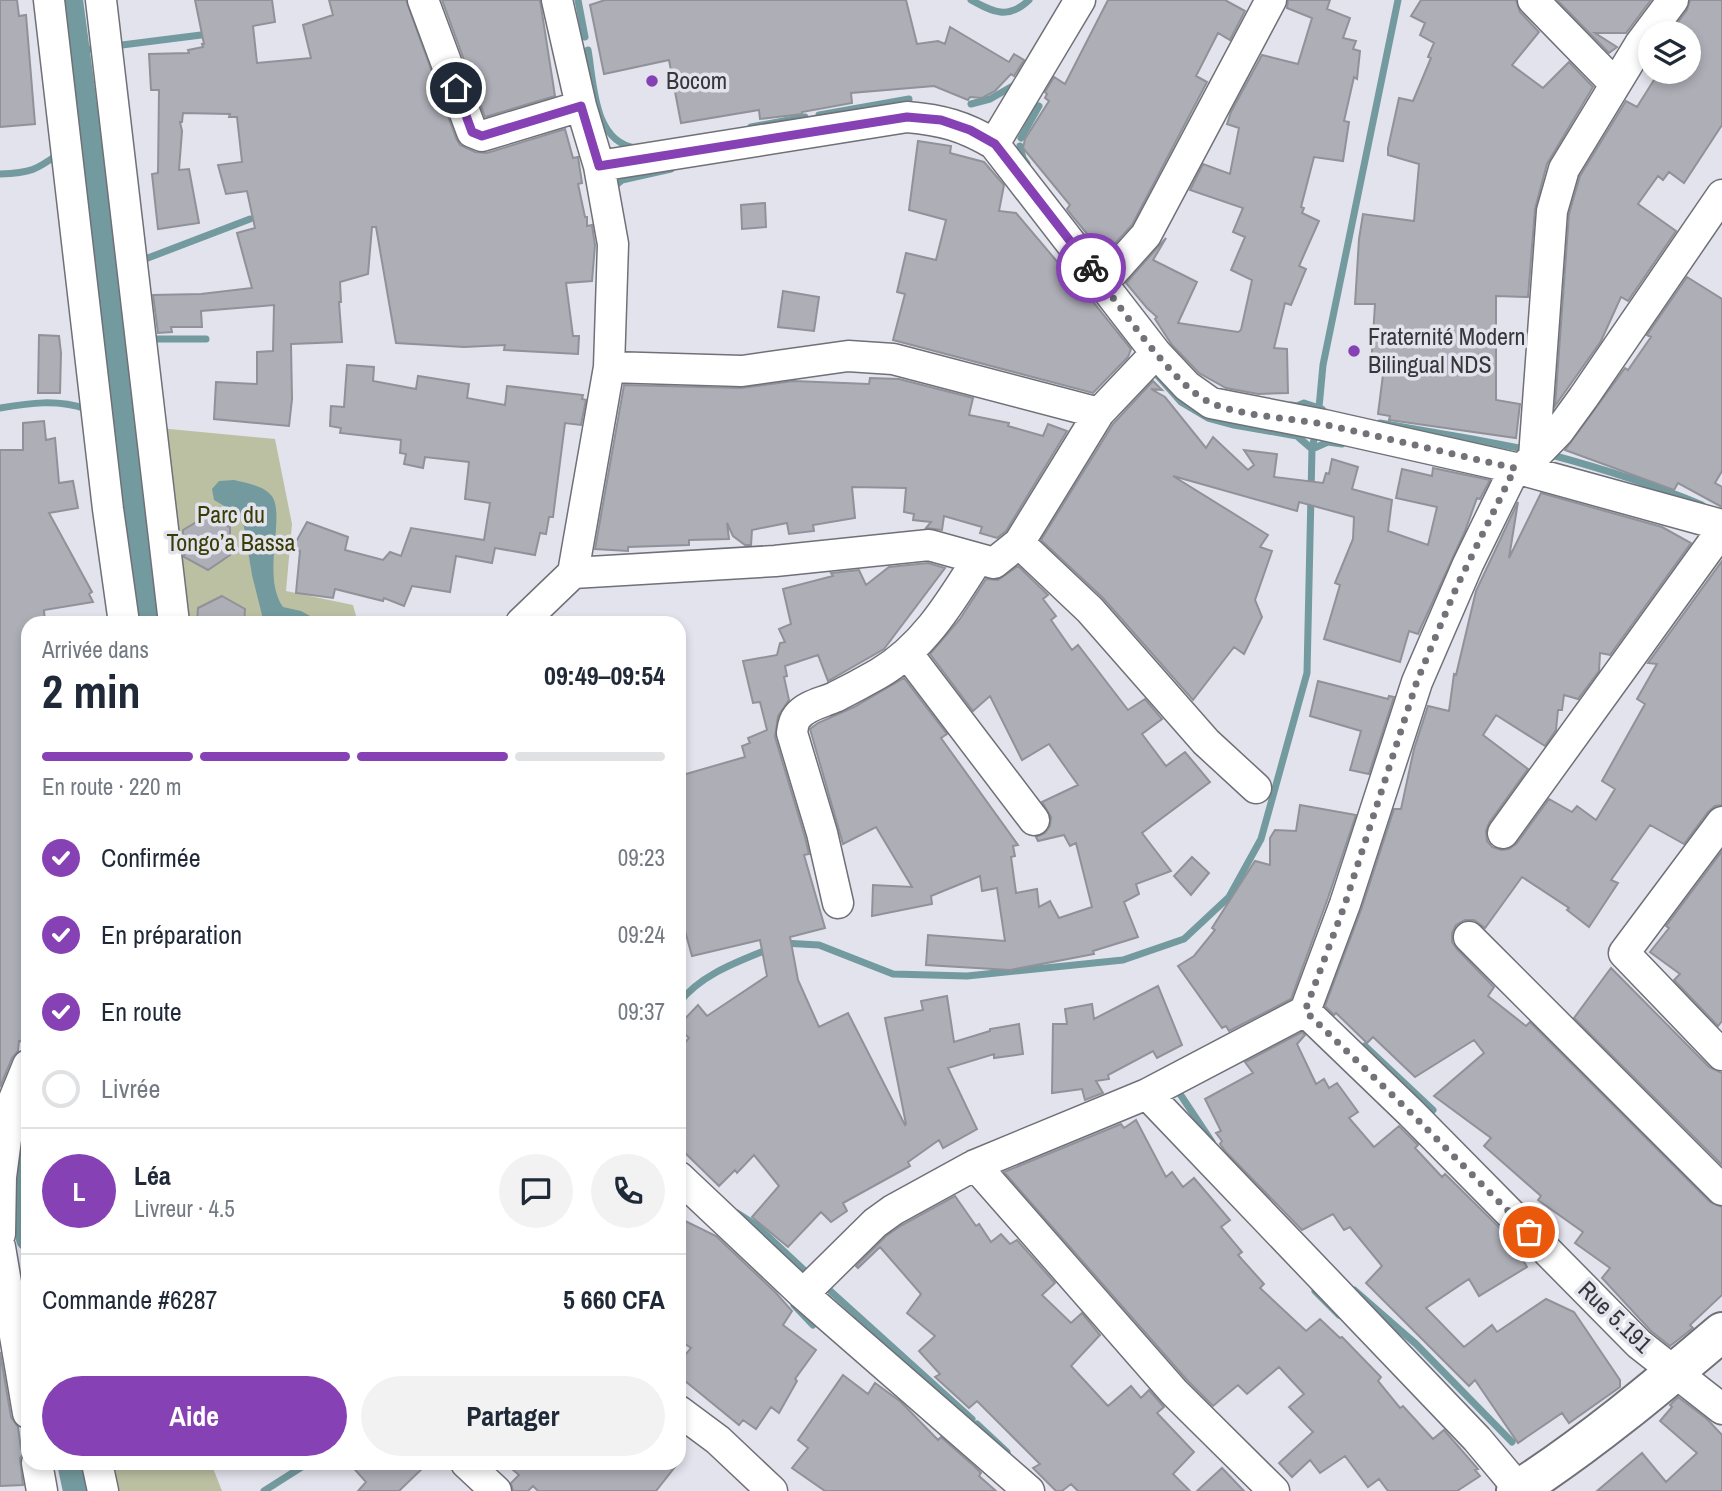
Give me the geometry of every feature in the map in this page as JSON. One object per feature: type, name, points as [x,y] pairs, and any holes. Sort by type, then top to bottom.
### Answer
[{"type":"main road","points":[[1535,1486],[1722,1332]]},
{"type":"street","points":[[49,0],[123,616]]},
{"type":"street","points":[[101,0],[173,616]]},
{"type":"street","points":[[423,0],[472,132],[476,135],[482,136],[581,106]]},
{"type":"street","points":[[528,616],[573,573],[609,367],[612,244],[599,166],[581,106],[557,0]]},
{"type":"street","points":[[995,144],[1080,0]]},
{"type":"street","points":[[1103,283],[1146,235],[1271,0]]},
{"type":"street","points":[[1534,0],[1615,84]]},
{"type":"street","points":[[1524,465],[1552,211],[1563,169],[1615,84],[1673,0]]},
{"type":"street","points":[[599,166],[907,117],[941,120],[970,130],[995,144],[1156,352],[1187,386],[1211,403],[1524,465],[1722,527],[1503,833]]},
{"type":"street","points":[[803,1294],[875,1223],[893,1210],[975,1165],[1147,1094],[1305,1011],[1345,904],[1417,681],[1457,586],[1524,465],[1559,430],[1575,409],[1722,195]]},
{"type":"street","points":[[573,573],[775,561],[929,545],[994,563],[1019,543],[1098,413],[1156,352]]},
{"type":"street","points":[[609,367],[742,372],[848,356],[893,359],[1098,413]]},
{"type":"street","points":[[1019,543],[1090,610],[1206,742],[1256,788]]},
{"type":"street","points":[[838,903],[822,833],[792,733],[793,724],[797,716],[808,707],[833,698],[881,672],[907,653],[935,624],[977,560]]},
{"type":"street","points":[[907,653],[1034,820]]},
{"type":"street","points":[[1722,822],[1625,953],[1722,1055]]},
{"type":"street","points":[[1469,937],[1722,1191]]},
{"type":"street","name":"Rue 5.191","points":[[1305,1011],[1411,1113],[1639,1344],[1722,1409]]},
{"type":"street","points":[[0,1234],[5,1110],[21,1079]]},
{"type":"street","points":[[1147,1094],[1477,1439],[1535,1486]]},
{"type":"street","points":[[975,1165],[1174,1392],[1275,1491]]},
{"type":"street","points":[[686,1184],[803,1294],[1029,1491]]},
{"type":"street","points":[[0,1247],[21,1372]]},
{"type":"street","points":[[686,1416],[718,1440],[772,1491]]},
{"type":"street","points":[[38,1470],[42,1491]]},
{"type":"street","points":[[98,1470],[103,1491]]},
{"type":"street","points":[[474,1470],[496,1491]]},
{"type":"green space","name":"Parc du Tongo’a Bassa","points":[[159,428],[275,439],[292,524],[286,591],[353,605],[356,616],[180,616]]},
{"type":"green space","points":[[104,1470],[214,1470],[222,1491],[109,1491]]},
{"type":"water","points":[[234,480],[262,488],[270,494],[275,502],[276,514],[274,578],[277,594],[283,607],[310,616],[262,616],[244,527],[238,514],[214,500],[212,489],[219,481]]},
{"type":"building","points":[[0,0],[17,0],[19,16],[26,15],[35,124],[0,127]]},
{"type":"building","points":[[195,0],[272,0],[275,22],[253,26],[257,63],[311,58],[303,25],[333,15],[329,0],[406,0],[460,145],[475,152],[487,153],[565,129],[573,158],[578,157],[582,183],[578,184],[587,226],[592,225],[595,245],[592,281],[566,283],[573,336],[579,336],[578,354],[504,350],[505,345],[464,347],[396,343],[376,227],[372,227],[368,274],[340,282],[342,342],[291,344],[292,399],[289,426],[214,419],[216,382],[257,384],[257,352],[273,351],[274,305],[201,311],[202,327],[171,327],[172,332],[158,333],[153,295],[201,294],[252,288],[237,233],[255,228],[247,191],[226,194],[218,165],[242,162],[237,117],[229,117],[230,114],[183,113],[180,122],[182,131],[179,170],[189,169],[199,223],[158,229],[152,174],[158,173],[159,90],[151,90],[149,54],[189,53],[188,50],[203,47]]},
{"type":"building","points":[[442,0],[540,0],[555,96],[485,117]]},
{"type":"building","points":[[605,0],[906,0],[917,44],[938,41],[945,44],[950,27],[1009,62],[1014,54],[1024,60],[1014,76],[1011,74],[995,91],[982,98],[970,97],[968,100],[934,86],[851,93],[852,103],[802,114],[760,119],[759,110],[681,123],[669,60],[604,74],[590,5]]},
{"type":"building","points":[[1108,0],[1225,0],[1245,11],[1230,40],[1218,33],[1196,76],[1207,82],[1132,225],[1109,250],[1088,235],[1067,209],[1070,205],[1023,148],[1025,139],[1049,101],[1045,98],[1045,92],[1054,77],[1065,84]]},
{"type":"building","points":[[1288,0],[1330,0],[1327,9],[1350,18],[1343,38],[1356,41],[1353,49],[1360,51],[1357,79],[1354,77],[1344,121],[1349,122],[1343,161],[1314,157],[1301,207],[1304,208],[1302,213],[1319,221],[1299,266],[1306,269],[1291,305],[1285,303],[1274,348],[1287,349],[1288,393],[1258,394],[1226,388],[1199,373],[1172,345],[1155,319],[1157,317],[1126,283],[1166,238],[1153,260],[1197,282],[1178,323],[1238,332],[1241,330],[1252,280],[1231,270],[1245,237],[1233,232],[1243,208],[1190,190],[1203,164],[1230,174],[1239,128],[1227,124],[1262,55],[1298,64],[1312,18],[1287,8]]},
{"type":"building","points":[[1421,0],[1516,0],[1520,12],[1539,32],[1512,65],[1543,88],[1569,62],[1593,87],[1547,164],[1535,209],[1528,297],[1496,296],[1496,400],[1520,404],[1516,438],[1389,420],[1390,416],[1378,414],[1384,367],[1371,368],[1375,304],[1355,304],[1359,239],[1363,214],[1414,221],[1419,164],[1388,155],[1388,148],[1399,98],[1413,101],[1431,58],[1428,57],[1434,43],[1420,35],[1425,23],[1411,16]]},
{"type":"building","points":[[1557,0],[1651,0],[1626,33],[1595,33],[1617,47],[1609,53]]},
{"type":"building","points":[[1690,0],[1722,0],[1722,125],[1684,183],[1669,172],[1663,180],[1658,176],[1638,204],[1676,231],[1628,301],[1621,297],[1601,341],[1555,406],[1569,214],[1580,176],[1626,101],[1637,107],[1651,84],[1701,84],[1701,21],[1679,21]]},
{"type":"building","points":[[918,141],[951,146],[950,153],[984,162],[1004,185],[999,211],[1016,213],[1060,265],[1057,267],[1082,288],[1131,349],[1128,357],[1093,393],[893,340],[905,294],[897,292],[906,253],[936,260],[946,220],[909,210]]},
{"type":"building","points":[[765,203],[766,227],[742,229],[741,205]]},
{"type":"building","points":[[1687,277],[1722,299],[1722,471],[1715,483],[1722,487],[1722,507],[1678,483],[1674,490],[1565,450],[1625,368],[1628,370],[1651,337],[1647,335]]},
{"type":"building","points":[[783,291],[819,297],[814,331],[778,327]]},
{"type":"building","points":[[39,335],[59,336],[60,393],[38,393]]},
{"type":"building","points":[[347,365],[374,367],[373,381],[416,389],[418,376],[469,384],[467,398],[505,405],[507,386],[583,395],[582,399],[586,400],[581,425],[565,423],[553,517],[549,517],[546,534],[540,533],[535,555],[495,548],[492,563],[456,556],[450,592],[412,586],[404,606],[384,598],[383,601],[335,589],[333,598],[296,593],[300,551],[292,549],[307,522],[348,537],[345,550],[383,560],[390,552],[401,556],[411,528],[484,540],[490,503],[465,499],[469,462],[425,457],[423,468],[404,464],[406,454],[400,453],[401,440],[340,433],[341,428],[330,426],[331,406],[344,407]]},
{"type":"building","points":[[870,378],[899,379],[973,398],[969,415],[1009,423],[1008,426],[1043,436],[1048,424],[1067,431],[1006,531],[997,538],[980,533],[982,527],[944,516],[942,530],[926,528],[931,522],[913,520],[914,514],[904,512],[906,488],[852,487],[855,518],[813,525],[814,531],[789,534],[787,523],[752,530],[751,545],[745,545],[733,536],[727,523],[729,539],[689,540],[689,545],[628,547],[628,551],[595,549],[624,385],[741,388],[793,381],[869,384]]},
{"type":"building","points":[[1153,381],[1162,390],[1151,389],[1165,397],[1206,448],[1213,437],[1248,470],[1254,465],[1244,450],[1277,454],[1274,477],[1323,483],[1326,473],[1329,474],[1332,459],[1358,467],[1352,489],[1392,500],[1388,531],[1428,545],[1437,507],[1396,498],[1402,469],[1432,476],[1433,468],[1490,480],[1480,499],[1477,498],[1465,531],[1418,634],[1409,631],[1400,662],[1324,639],[1340,585],[1335,583],[1353,539],[1354,517],[1299,502],[1297,511],[1173,476],[1268,535],[1260,547],[1272,551],[1255,600],[1262,617],[1244,654],[1234,647],[1193,700],[1103,598],[1041,540],[1113,424]]},
{"type":"building","points":[[44,421],[46,440],[55,438],[59,483],[73,481],[78,508],[49,513],[92,592],[89,594],[93,602],[44,610],[44,616],[21,616],[21,1041],[0,1087],[0,450],[23,450],[23,423]]},
{"type":"building","points":[[1541,493],[1662,527],[1691,543],[1610,655],[1600,653],[1599,671],[1578,699],[1564,695],[1562,710],[1558,710],[1556,730],[1545,746],[1496,715],[1483,735],[1528,769],[1489,823],[1487,841],[1492,847],[1509,849],[1517,843],[1549,799],[1572,812],[1577,806],[1596,820],[1615,789],[1602,781],[1645,704],[1637,699],[1657,664],[1648,663],[1722,561],[1722,805],[1715,806],[1708,812],[1684,844],[1650,825],[1611,880],[1618,883],[1589,927],[1567,910],[1569,908],[1522,877],[1485,928],[1474,920],[1465,920],[1456,925],[1452,933],[1452,942],[1457,949],[1494,987],[1488,996],[1526,1026],[1530,1022],[1710,1202],[1722,1207],[1722,1295],[1690,1325],[1693,1328],[1670,1346],[1651,1331],[1602,1278],[1610,1268],[1575,1243],[1583,1232],[1538,1200],[1541,1196],[1484,1146],[1491,1138],[1434,1096],[1484,1053],[1474,1040],[1415,1077],[1373,1037],[1367,1043],[1325,1006],[1361,910],[1394,809],[1401,809],[1414,749],[1428,706],[1449,711],[1454,674],[1456,675],[1476,591],[1518,502],[1509,558]]},
{"type":"building","points":[[207,516],[230,527],[230,555],[208,570],[184,557],[183,530]]},
{"type":"building","points":[[928,563],[945,568],[884,649],[828,681],[818,655],[785,666],[787,676],[784,677],[789,700],[778,716],[775,737],[805,837],[809,854],[804,855],[825,928],[790,937],[798,980],[819,1027],[848,1013],[905,1125],[885,1018],[923,1010],[921,1001],[947,996],[954,1042],[990,1029],[1019,1024],[1023,1054],[994,1058],[994,1054],[948,1068],[977,1129],[943,1148],[939,1140],[908,1162],[910,1166],[843,1203],[847,1211],[831,1222],[821,1212],[788,1247],[752,1217],[779,1186],[754,1155],[737,1173],[735,1170],[719,1186],[686,1154],[686,1041],[689,1038],[686,1035],[686,1018],[698,1005],[707,1016],[767,976],[760,940],[692,956],[686,934],[686,774],[745,757],[742,746],[750,743],[748,738],[767,730],[760,702],[753,703],[743,661],[777,655],[780,643],[785,642],[779,629],[791,624],[783,589],[833,576],[831,573],[859,570],[866,585],[889,567]]},
{"type":"building","points":[[1018,566],[1048,595],[1043,599],[1056,616],[1051,620],[1072,650],[1078,645],[1128,710],[1145,699],[1162,719],[1142,734],[1166,766],[1185,752],[1210,782],[1142,833],[1171,871],[1136,884],[1139,894],[1124,902],[1138,937],[1093,951],[1094,954],[1010,970],[926,965],[928,935],[1005,941],[997,888],[982,891],[980,876],[931,896],[932,904],[872,916],[873,885],[912,887],[876,827],[843,844],[810,729],[904,678],[947,734],[941,738],[1018,845],[1013,846],[1015,856],[1011,857],[1016,893],[1037,889],[1039,907],[1050,901],[1059,918],[1092,907],[1076,843],[1070,846],[1064,835],[1038,841],[1036,837],[1045,833],[1050,826],[1051,817],[1042,802],[1078,785],[1049,744],[1022,760],[990,696],[973,711],[930,654],[960,619],[986,579],[998,580]]},
{"type":"building","points":[[222,596],[245,609],[244,616],[197,616],[198,608]]},
{"type":"building","points":[[1318,681],[1388,699],[1389,696],[1394,697],[1369,774],[1350,770],[1361,731],[1310,716]]},
{"type":"building","points":[[1300,805],[1356,815],[1291,999],[1229,1031],[1226,1026],[1222,1028],[1178,966],[1194,956],[1215,930],[1212,928],[1255,861],[1270,865],[1270,838],[1275,830],[1296,831]]},
{"type":"building","points":[[1722,851],[1722,1021],[1718,1026],[1674,980],[1680,974],[1650,952]]},
{"type":"building","points":[[1192,857],[1209,873],[1191,895],[1174,876]]},
{"type":"building","points":[[1611,968],[1709,1067],[1722,1073],[1722,1165],[1574,1018]]},
{"type":"building","points":[[1158,986],[1182,1045],[1157,1058],[1153,1051],[1108,1075],[1109,1079],[1096,1081],[1103,1093],[1085,1100],[1082,1089],[1052,1093],[1053,1024],[1067,1024],[1065,1009],[1092,1004],[1094,1019]]},
{"type":"building","points":[[1302,1032],[1305,1035],[1297,1044],[1316,1084],[1324,1079],[1329,1088],[1337,1083],[1358,1112],[1349,1118],[1374,1147],[1399,1126],[1418,1145],[1415,1148],[1442,1177],[1445,1174],[1510,1238],[1527,1267],[1479,1296],[1469,1279],[1426,1308],[1464,1347],[1492,1325],[1497,1332],[1546,1299],[1574,1312],[1620,1380],[1620,1387],[1569,1423],[1562,1413],[1518,1443],[1475,1380],[1469,1386],[1366,1283],[1382,1266],[1350,1227],[1344,1230],[1333,1214],[1302,1230],[1226,1152],[1216,1133],[1221,1131],[1205,1099],[1253,1073],[1245,1062]]},
{"type":"building","points":[[1136,1120],[1166,1177],[1172,1172],[1183,1187],[1194,1178],[1230,1220],[1221,1227],[1242,1252],[1238,1255],[1264,1284],[1260,1288],[1306,1331],[1320,1319],[1342,1337],[1381,1377],[1378,1381],[1400,1408],[1403,1406],[1433,1439],[1444,1430],[1478,1469],[1475,1470],[1480,1476],[1457,1491],[1388,1491],[1379,1479],[1368,1487],[1345,1456],[1320,1473],[1310,1460],[1292,1477],[1279,1463],[1313,1432],[1289,1407],[1304,1394],[1279,1367],[1247,1394],[1238,1385],[1213,1406],[1187,1380],[1004,1172],[1121,1124],[1124,1128]]},
{"type":"building","points":[[955,1196],[991,1242],[1001,1234],[1010,1244],[1017,1240],[1055,1283],[1042,1295],[1071,1323],[1082,1313],[1100,1335],[1071,1366],[1108,1406],[1131,1386],[1141,1398],[1149,1390],[1164,1407],[1157,1413],[1194,1452],[1173,1474],[1190,1491],[1078,1491],[1071,1484],[1062,1491],[1056,1491],[1033,1468],[1040,1464],[977,1401],[969,1408],[935,1377],[940,1374],[919,1351],[935,1336],[907,1313],[921,1294],[880,1247],[858,1268],[856,1266],[886,1236]]},
{"type":"building","points":[[686,1221],[716,1236],[776,1293],[792,1311],[783,1325],[816,1350],[795,1379],[797,1381],[779,1413],[771,1407],[756,1429],[743,1420],[739,1425],[686,1382],[686,1354],[691,1348],[686,1345]]},
{"type":"building","points":[[0,1352],[11,1417],[18,1427],[23,1485],[0,1486]]},
{"type":"building","points":[[843,1375],[868,1394],[875,1383],[901,1402],[938,1440],[941,1437],[974,1466],[981,1473],[979,1476],[996,1491],[825,1491],[792,1468],[808,1448],[798,1440]]},
{"type":"building","points":[[1678,1397],[1707,1419],[1722,1435],[1722,1491],[1597,1491],[1642,1453],[1666,1482],[1697,1453],[1660,1421]]},
{"type":"building","points":[[1222,1468],[1244,1491],[1197,1491]]},
{"type":"building","points":[[355,1470],[421,1470],[399,1491],[358,1491],[366,1482]]},
{"type":"building","points":[[513,1470],[672,1470],[656,1491],[538,1491],[533,1486],[528,1491],[513,1491],[511,1483],[519,1475]]},
{"type":"waterway","points":[[71,0],[107,269],[147,616]]},
{"type":"waterway","points":[[578,0],[585,37]]},
{"type":"waterway","points":[[971,0],[1000,12],[1014,10],[1029,0]]},
{"type":"waterway","points":[[1318,418],[1323,365],[1398,0]]},
{"type":"waterway","points":[[114,46],[209,34]]},
{"type":"waterway","points":[[77,51],[98,48]]},
{"type":"waterway","points":[[588,50],[594,94],[603,123],[611,135],[636,148]]},
{"type":"waterway","points":[[971,104],[990,99],[1018,83]]},
{"type":"waterway","points":[[819,115],[909,99]]},
{"type":"waterway","points":[[1021,138],[1039,106]]},
{"type":"waterway","points":[[751,127],[805,117]]},
{"type":"waterway","points":[[73,144],[88,133]]},
{"type":"waterway","points":[[1020,146],[1027,164]]},
{"type":"waterway","points":[[0,174],[33,170],[60,153]]},
{"type":"waterway","points":[[615,191],[616,185],[622,180],[671,169]]},
{"type":"waterway","points":[[140,261],[250,219]]},
{"type":"waterway","points":[[107,269],[125,265]]},
{"type":"waterway","points":[[114,334],[132,337]]},
{"type":"waterway","points":[[147,339],[206,339]]},
{"type":"waterway","points":[[1158,376],[1181,402],[1208,418],[1297,436],[1312,449],[1328,442],[1342,444]]},
{"type":"waterway","points":[[0,408],[54,403],[86,409]]},
{"type":"waterway","points":[[1291,405],[1304,403],[1322,409]]},
{"type":"waterway","points":[[1380,423],[1472,439]]},
{"type":"waterway","points":[[783,943],[819,945],[893,974],[967,976],[1123,960],[1184,939],[1229,897],[1261,839],[1307,673],[1312,449],[1316,430]]},
{"type":"waterway","points":[[1472,439],[1524,449]]},
{"type":"waterway","points":[[1548,454],[1626,477],[1702,505]]},
{"type":"waterway","points":[[686,995],[708,977],[769,949]]},
{"type":"waterway","points":[[1365,1046],[1433,1110]]},
{"type":"waterway","points":[[1176,1088],[1212,1142]]},
{"type":"waterway","points":[[737,1213],[757,1226],[803,1269]]},
{"type":"waterway","points":[[826,1287],[972,1419]]},
{"type":"waterway","points":[[1354,1290],[1416,1344],[1512,1442]]},
{"type":"waterway","points":[[1315,1291],[1339,1315]]},
{"type":"waterway","points":[[794,1305],[813,1325]]},
{"type":"waterway","points":[[977,1424],[1007,1452]]},
{"type":"waterway","points":[[70,1470],[75,1491]]},
{"type":"waterway","points":[[264,1491],[297,1470]]},
{"type":"way so far","points":[[1091,268],[1156,352],[1187,386],[1211,403],[1324,425],[1515,468],[1457,586],[1417,681],[1345,904],[1305,1011],[1529,1232]]},
{"type":"place","name":"Bocom","points":[[652,81]]},
{"type":"place","name":"Fraternité Modern Bilingual NDS","points":[[1354,351]]},
{"type":"route","points":[[456,88],[472,132],[482,136],[581,106],[599,166],[907,117],[941,120],[970,130],[995,144],[1091,268]]}]
